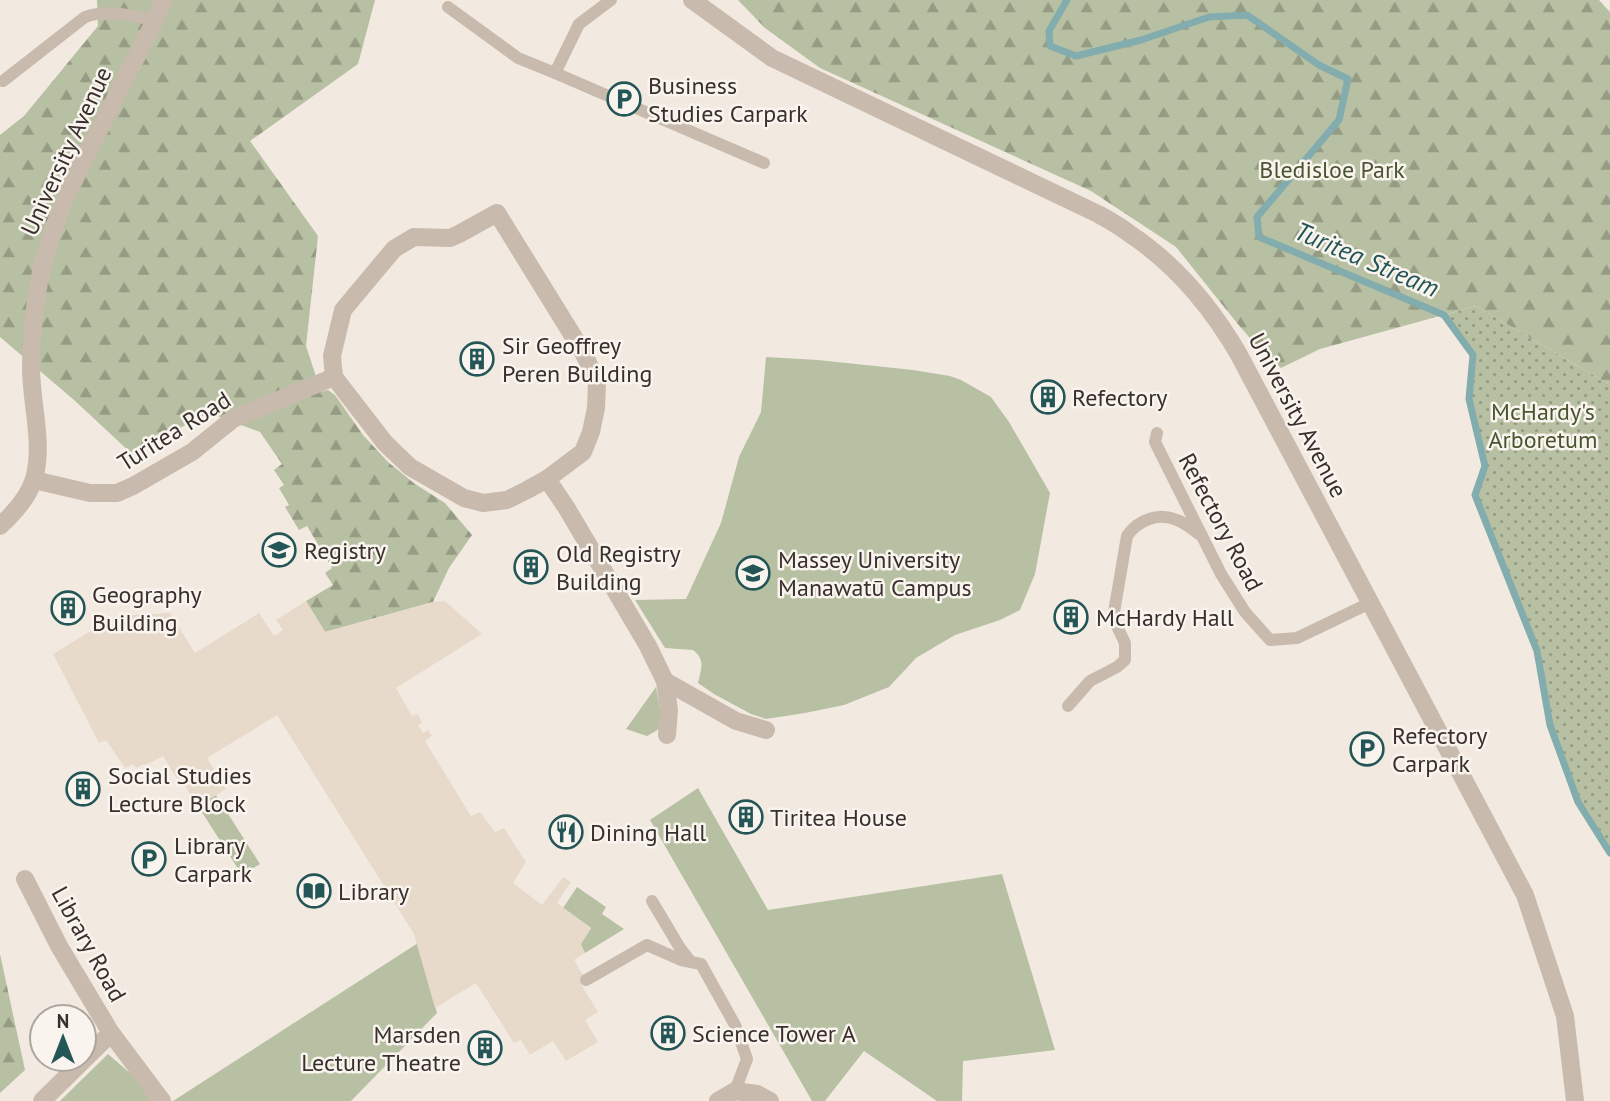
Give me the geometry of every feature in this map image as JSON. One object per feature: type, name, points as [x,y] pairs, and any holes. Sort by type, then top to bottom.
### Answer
[{"type":"street","name":"University Avenue","points":[[0,526],[9,519],[34,480],[37,438],[31,345],[39,281],[48,247],[80,167],[164,0]]},
{"type":"street","name":"University Avenue","points":[[692,0],[772,58],[1098,214],[1132,234],[1193,290],[1224,330],[1525,895],[1565,1016],[1576,1101]]},
{"type":"street","points":[[497,213],[583,352],[597,382],[596,408],[583,452],[547,479],[507,500],[482,503],[464,498],[410,467],[385,443],[334,377],[332,356],[343,310],[394,248],[414,237],[450,238],[497,213]]},
{"type":"street","name":"Turitea Road","points":[[34,480],[90,493],[117,493],[192,452],[233,419],[334,377]]},
{"type":"street","points":[[547,479],[648,646],[665,681],[669,710],[667,735]]},
{"type":"street","points":[[665,681],[736,721],[766,730]]},
{"type":"street","name":"Library Road","points":[[25,879],[59,946],[111,1033],[162,1101]]},
{"type":"street","name":"Library Road","points":[[42,1101],[111,1033]]},
{"type":"street","points":[[718,1101],[735,1091],[757,1094],[770,1101]]},
{"type":"lane","points":[[555,72],[579,24],[611,0]]},
{"type":"lane","points":[[448,7],[518,58],[764,163]]},
{"type":"lane","points":[[3,81],[85,17],[109,12],[155,20]]},
{"type":"lane","name":"Refectory Road","points":[[1157,433],[1155,442],[1221,574],[1245,612],[1270,640],[1297,638],[1370,603]]},
{"type":"lane","points":[[1068,706],[1090,681],[1125,660],[1125,643],[1113,618],[1127,536],[1132,528],[1149,518],[1176,519],[1202,536]]},
{"type":"lane","points":[[652,901],[690,961]]},
{"type":"lane","points":[[586,980],[647,944],[681,960],[701,964],[735,1025],[747,1059],[735,1091]]},
{"type":"green space","points":[[97,0],[375,0],[358,64],[250,141],[318,236],[306,346],[321,392],[328,390],[335,395],[363,435],[388,462],[445,503],[472,535],[449,568],[433,602],[325,632],[306,601],[333,585],[325,573],[332,568],[307,526],[299,530],[285,507],[289,505],[279,488],[284,485],[274,470],[282,464],[260,432],[209,413],[131,453],[0,337],[0,135],[24,116],[98,26]]},
{"type":"green space","name":"Bledisloe Park","points":[[738,0],[1599,0],[1610,12],[1610,385],[1476,306],[1320,349],[1281,368],[1261,351],[1176,247],[1091,191],[820,68],[765,28]]},
{"type":"green space","name":"McHardy's Arboretum","points":[[1476,306],[1610,385],[1610,853],[1578,802],[1550,725],[1537,651],[1475,495],[1485,466],[1469,399],[1473,355],[1444,315]]},
{"type":"green space","points":[[766,357],[913,370],[961,380],[991,397],[1009,422],[1050,493],[1035,574],[1020,610],[1000,620],[955,635],[916,658],[889,687],[844,705],[766,719],[751,714],[698,683],[702,665],[700,657],[693,650],[665,648],[635,600],[686,599],[721,523],[739,457],[761,412]]},
{"type":"green space","points":[[656,687],[661,728],[647,736],[626,729]]},
{"type":"green space","points":[[698,788],[768,910],[1002,874],[1055,1050],[963,1061],[962,1101],[937,1101],[864,1051],[825,1101],[812,1101],[650,820]]},
{"type":"green space","points":[[216,795],[260,864],[242,875],[198,806]]},
{"type":"green space","points":[[577,887],[606,907],[602,914],[624,929],[585,953],[580,945],[591,928],[563,908]]},
{"type":"green space","points":[[418,943],[437,1013],[351,1101],[173,1101]]},
{"type":"green space","points":[[0,954],[25,1070],[0,1093]]},
{"type":"green space","points":[[108,1054],[162,1101],[60,1101],[89,1073],[98,1073],[98,1064]]},
{"type":"shaded area","points":[[306,601],[325,632],[445,601],[482,634],[396,688],[412,716],[418,714],[422,723],[418,725],[423,733],[428,730],[432,736],[425,741],[471,816],[480,812],[495,832],[504,828],[526,862],[513,883],[542,905],[563,877],[571,882],[557,903],[591,928],[581,944],[585,953],[574,960],[586,980],[581,984],[598,1012],[585,1020],[598,1042],[566,1061],[553,1041],[530,1055],[521,1040],[514,1043],[476,983],[435,1008],[414,934],[277,715],[207,758],[226,789],[198,806],[163,756],[136,768],[133,764],[125,768],[106,740],[99,743],[53,654],[115,616],[170,613],[195,653],[259,613],[274,636],[283,630],[276,620]]},
{"type":"waterway","name":"Turitea Stream","points":[[1067,0],[1049,31],[1050,46],[1076,56],[1141,40],[1209,17],[1247,15],[1319,65],[1348,79],[1339,120],[1257,217],[1259,237],[1444,315],[1473,355],[1469,399],[1485,466],[1475,495],[1537,651],[1550,725],[1578,802],[1610,853]]},
{"type":"place","name":"Business Studies Carpark","points":[[624,99]]},
{"type":"place","name":"Sir Geoffrey Peren Building","points":[[477,359]]},
{"type":"place","name":"Refectory","points":[[1048,397]]},
{"type":"place","name":"Registry","points":[[279,550]]},
{"type":"place","name":"Old Registry Building","points":[[531,567]]},
{"type":"place","name":"Massey University Manawatū Campus","points":[[753,573]]},
{"type":"place","name":"Geography Building","points":[[68,608]]},
{"type":"place","name":"McHardy Hall","points":[[1071,617]]},
{"type":"place","name":"Refectory Carpark","points":[[1367,749]]},
{"type":"place","name":"Social Studies Lecture Block","points":[[83,789]]},
{"type":"place","name":"Tiritea House","points":[[746,817]]},
{"type":"place","name":"Dining Hall","points":[[566,832]]},
{"type":"place","name":"Library Carpark","points":[[149,859]]},
{"type":"place","name":"Library","points":[[314,891]]},
{"type":"place","name":"Science Tower A","points":[[668,1033]]},
{"type":"place","name":"Marsden Lecture Theatre","points":[[485,1048]]}]
